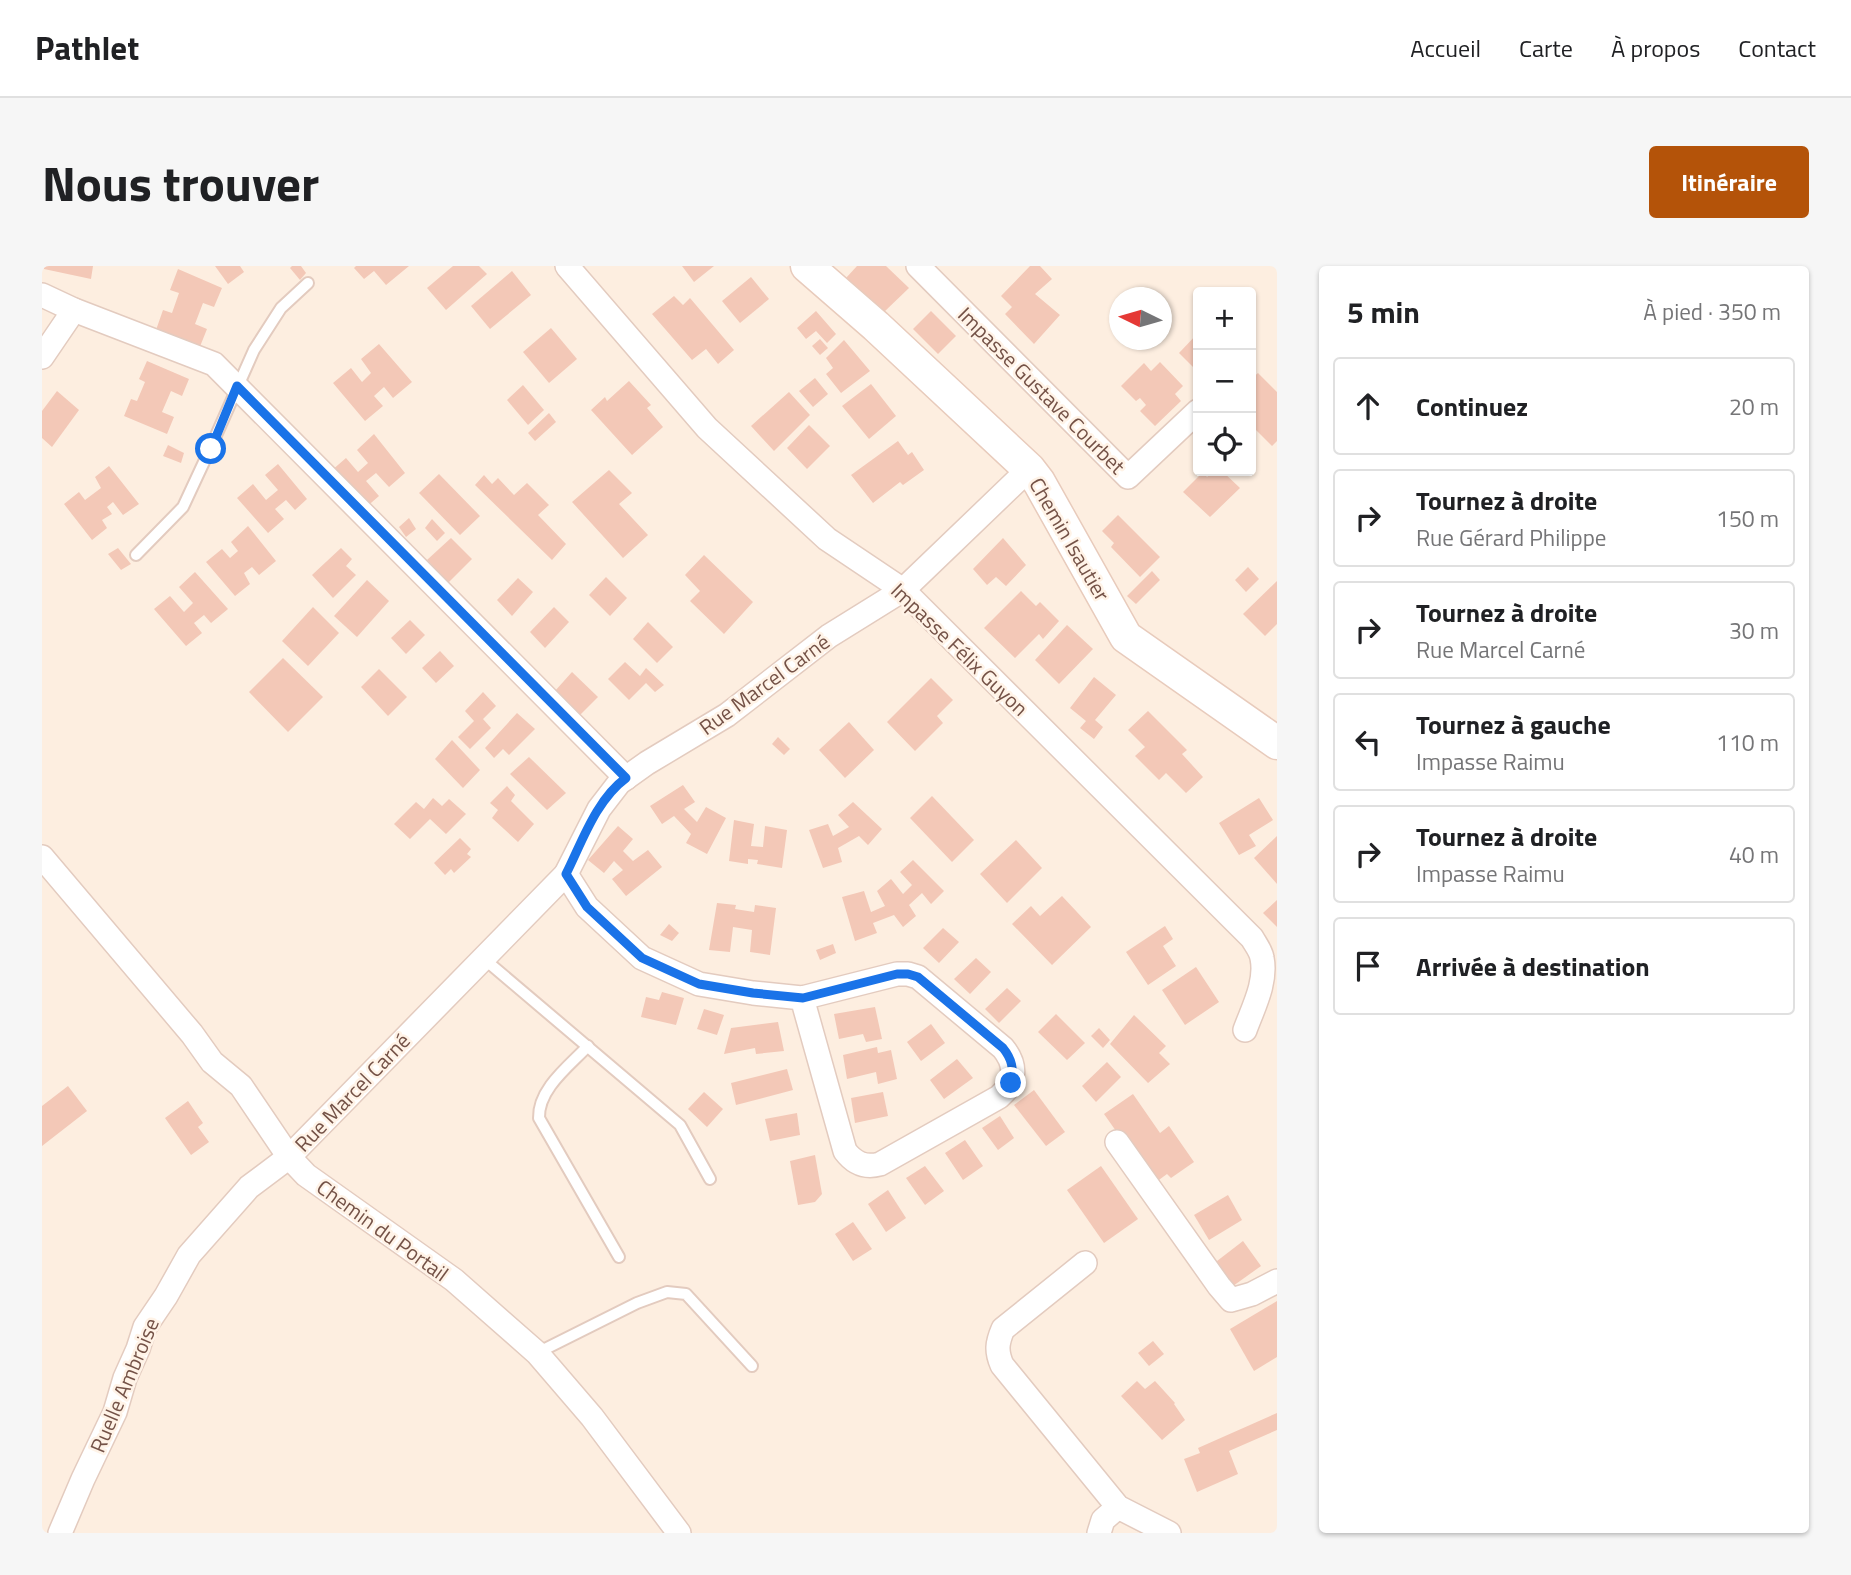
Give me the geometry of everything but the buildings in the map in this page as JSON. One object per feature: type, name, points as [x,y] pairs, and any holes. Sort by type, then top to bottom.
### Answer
[{"type":"main road","name":"Chemin Isautier","points":[[807,266],[876,326],[1029,469],[1039,482],[1126,637],[1277,743]]},
{"type":"street","name":"Impasse Félix Guyon","points":[[568,266],[707,428],[827,539],[904,590],[1252,938],[1262,957],[1263,971],[1245,1030]]},
{"type":"street","name":"Impasse Gustave Courbet","points":[[918,266],[1128,477],[1196,413]]},
{"type":"street","points":[[42,295],[214,364],[626,778]]},
{"type":"street","points":[[42,357],[74,310]]},
{"type":"street","name":"Rue Marcel Carné","points":[[289,1157],[566,874],[599,809],[619,783],[727,715],[829,636],[904,590],[1029,469]]},
{"type":"street","name":"Chemin du Portail","points":[[42,857],[192,1034],[212,1062],[241,1086],[289,1157],[306,1175],[454,1280],[537,1353],[592,1417],[679,1533]]},
{"type":"street","points":[[566,874],[587,907],[642,958],[699,984],[803,998],[897,974],[918,977],[1003,1048],[1012,1064],[1011,1083],[999,1097],[880,1164],[872,1166],[856,1162],[845,1151],[803,998]]},
{"type":"street","points":[[1117,1142],[1231,1300],[1252,1294],[1277,1281]]},
{"type":"street","name":"Ruelle Ambroise","points":[[60,1533],[115,1412],[145,1327],[189,1255],[249,1186],[289,1157]]},
{"type":"street","points":[[1085,1263],[1003,1329],[997,1342],[997,1353],[1002,1365],[1118,1507],[1169,1533]]},
{"type":"street","points":[[1099,1533],[1103,1520],[1118,1507]]},
{"type":"lane","points":[[136,555],[183,507],[254,351],[281,308],[308,283]]},
{"type":"lane","points":[[483,958],[680,1125],[710,1180]]},
{"type":"lane","points":[[588,1046],[549,1088],[539,1107],[539,1118],[619,1257]]},
{"type":"lane","points":[[537,1353],[637,1303],[667,1292],[686,1294],[752,1366]]},
{"type":"route","points":[[211,449],[237,386],[626,778],[599,809],[566,874],[587,907],[642,958],[699,984],[803,998],[897,974],[918,977],[1003,1048],[1012,1064],[1011,1083]]}]
